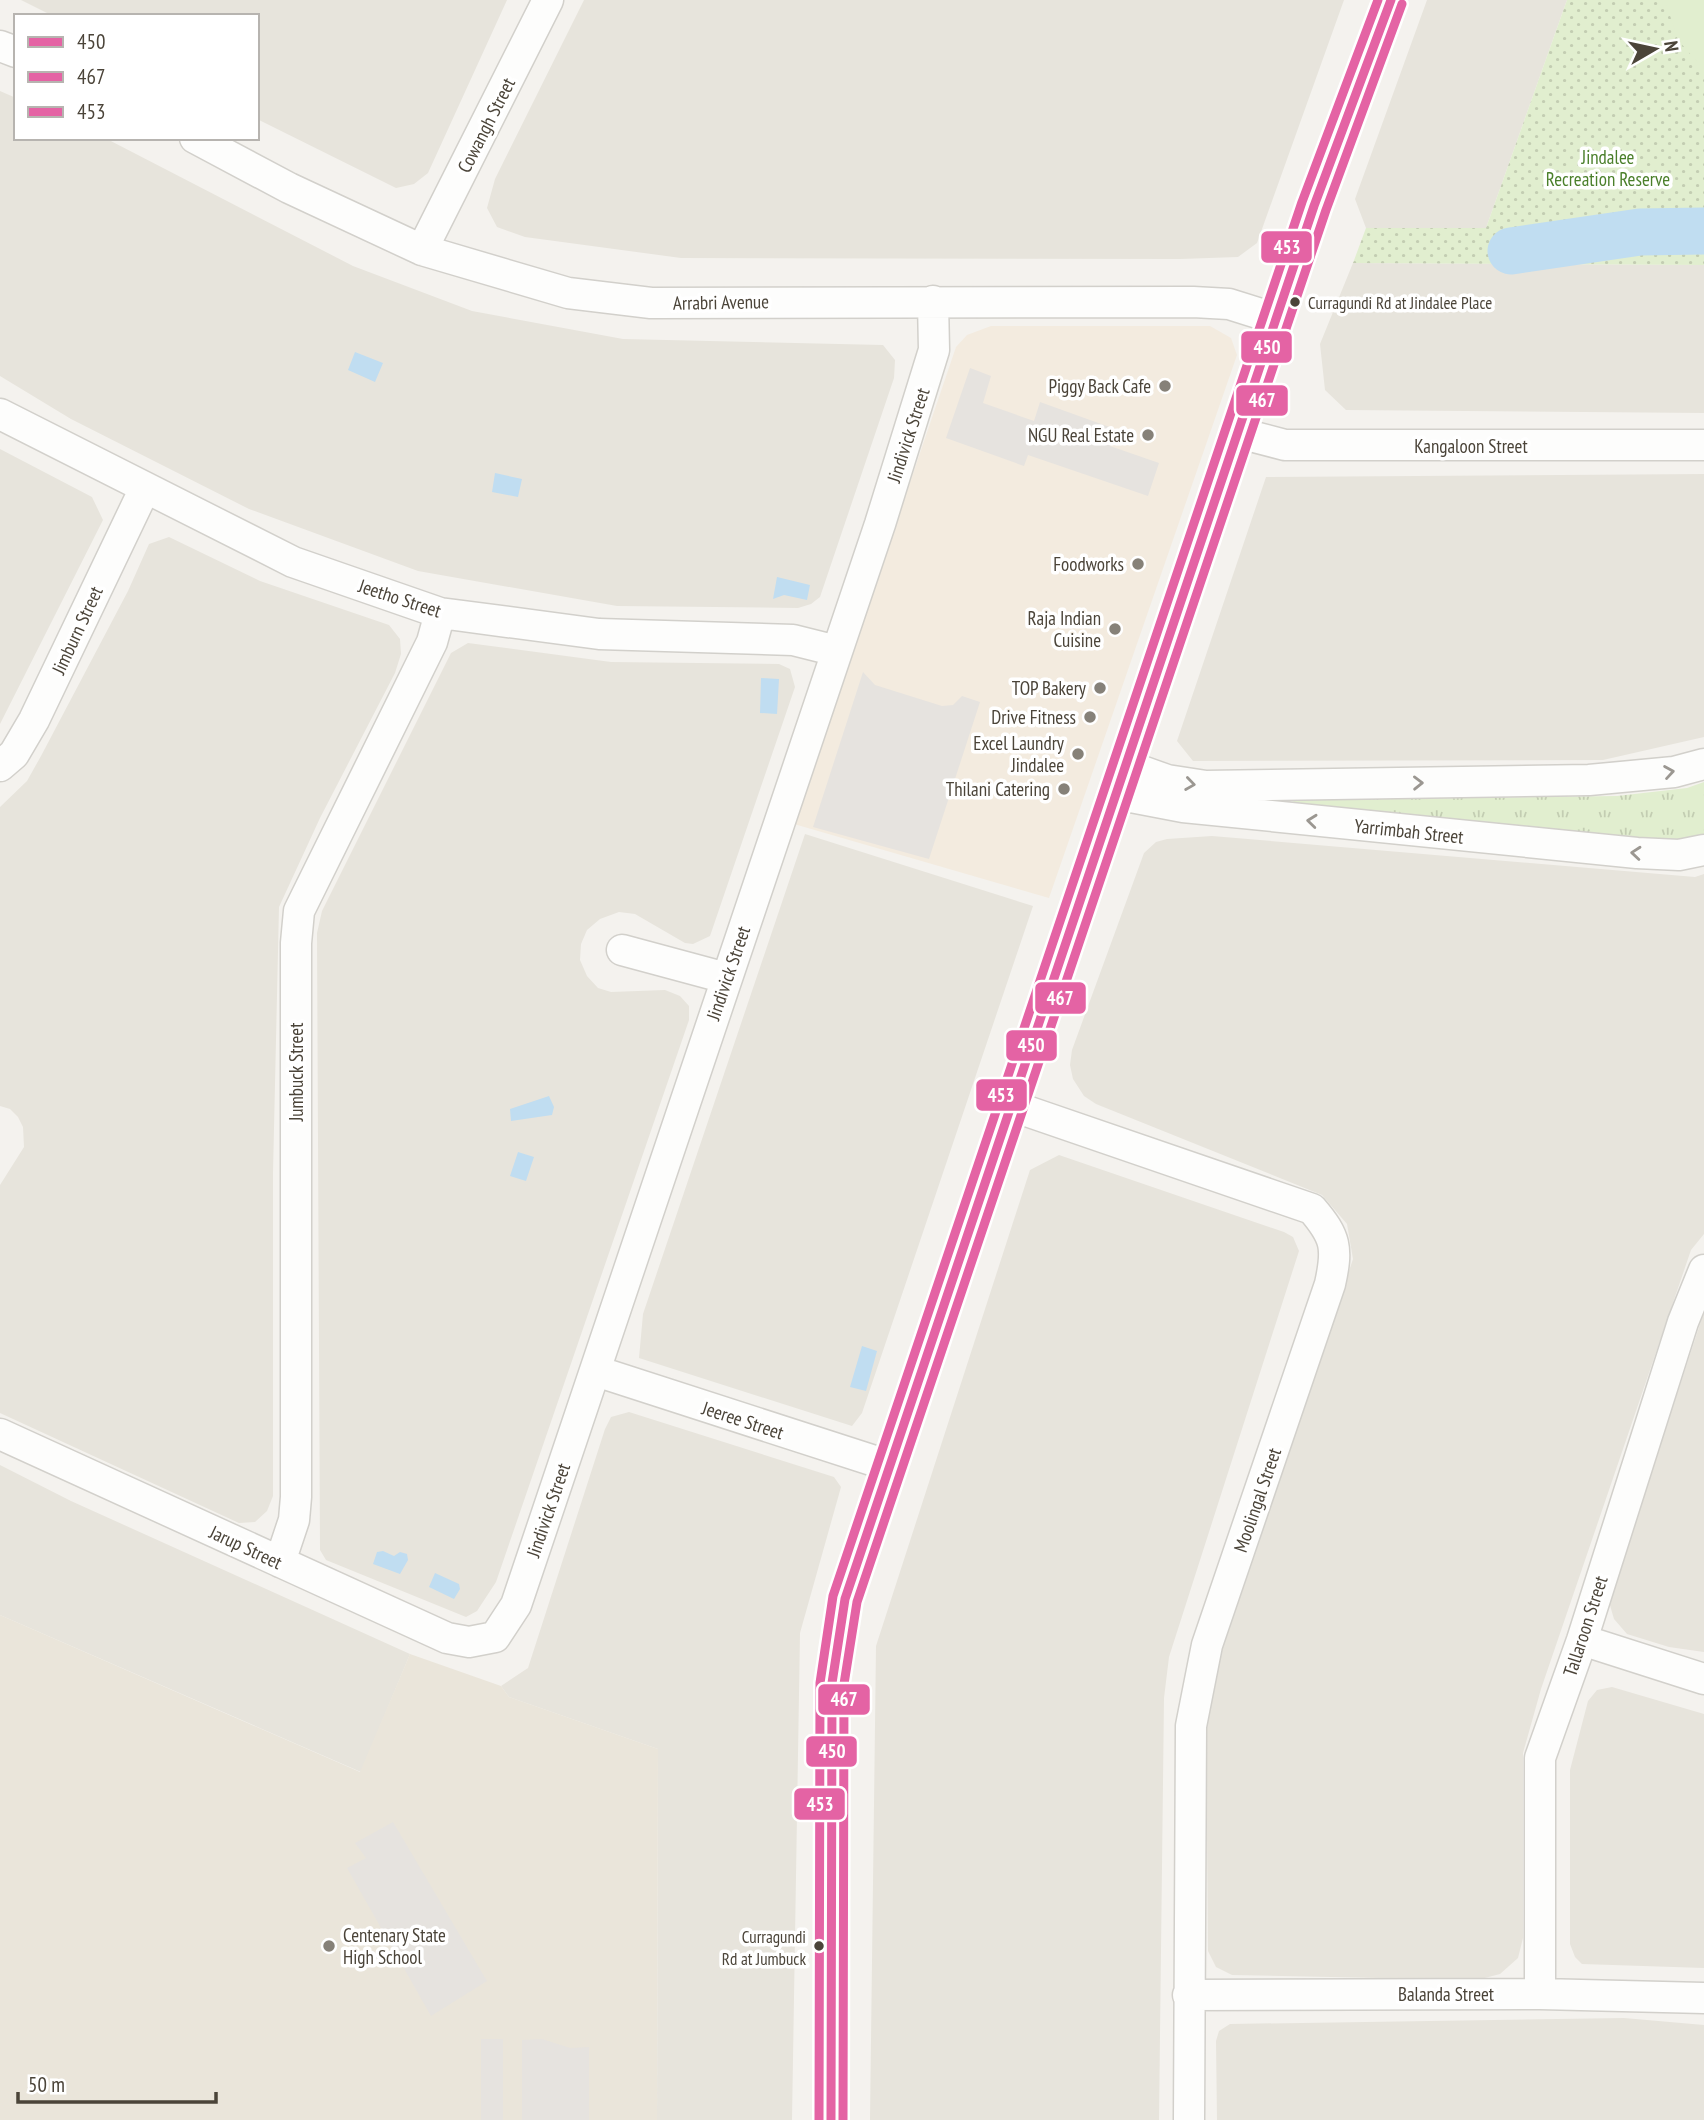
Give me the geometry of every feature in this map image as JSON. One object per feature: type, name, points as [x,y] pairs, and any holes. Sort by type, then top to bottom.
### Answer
[{"type":"street","name":"Cowangh Street","points":[[422,250],[548,0]]},
{"type":"street","points":[[831,2120],[830,1795],[834,1655],[845,1599],[1314,206],[1391,0]]},
{"type":"street","name":"Arrabri Avenue","points":[[199,140],[289,188],[422,250],[568,293],[651,303],[1193,302],[1229,304],[1277,319]]},
{"type":"street","name":"Jindivick Street","points":[[495,1637],[516,1605],[924,388],[934,350],[933,301]]},
{"type":"street","name":"Jeetho Street","points":[[0,414],[293,562],[440,613],[599,635],[793,640],[837,651]]},
{"type":"street","name":"Kangaloon Street","points":[[1239,433],[1284,445],[1704,445]]},
{"type":"street","name":"Jimburn Street","points":[[0,766],[14,754],[34,720],[145,488]]},
{"type":"street","name":"Jumbuck Street","points":[[281,1562],[294,1520],[296,1497],[296,943],[299,911],[432,642],[440,613]]},
{"type":"street","points":[[1125,765],[1167,780],[1206,786],[1589,780],[1674,772],[1704,764]]},
{"type":"street","name":"Yarrimbah Street","points":[[1115,794],[1184,807],[1637,853],[1679,855],[1704,850]]},
{"type":"street","points":[[622,950],[726,978]]},
{"type":"street","name":"Moolingal Street","points":[[1012,1106],[1312,1209],[1331,1231],[1335,1261],[1330,1284],[1207,1645],[1198,1681],[1191,1726],[1189,2120]]},
{"type":"street","name":"Tallaroon Street","points":[[1540,1994],[1540,1758],[1581,1640],[1683,1322],[1704,1270]]},
{"type":"street","name":"Jeeree Street","points":[[596,1371],[890,1466]]},
{"type":"street","name":"Jarup Street","points":[[0,1434],[447,1639],[469,1642],[495,1637]]},
{"type":"street","points":[[1581,1640],[1703,1678]]},
{"type":"street","name":"Balanda Street","points":[[1188,1995],[1540,1994],[1704,1998]]},
{"type":"shaded area","points":[[21,0],[507,0],[428,173],[414,184],[396,188],[259,120],[259,14],[49,14]]},
{"type":"shaded area","points":[[584,0],[1344,0],[1257,243],[1238,257],[1180,259],[681,258],[525,237],[497,227],[487,208],[495,179]]},
{"type":"shaded area","points":[[1427,0],[1567,0],[1486,228],[1366,228],[1355,199]]},
{"type":"shaded area","points":[[0,91],[14,97],[14,140],[109,140],[353,266],[472,311],[623,339],[883,345],[895,360],[894,378],[820,597],[811,604],[798,608],[617,606],[418,571],[249,509],[71,419],[0,376]]},
{"type":"shaded area","points":[[1353,263],[1704,265],[1704,413],[1346,410],[1325,390],[1320,344]]},
{"type":"shaded area","points":[[991,326],[1210,326],[1231,338],[1237,355],[1049,898],[794,824],[956,347],[967,335]]},
{"type":"shaded area","points":[[970,368],[991,376],[983,403],[1034,421],[1040,402],[1115,429],[1110,446],[1159,463],[1148,496],[1028,455],[1024,466],[946,438]]},
{"type":"shaded area","points":[[0,449],[92,497],[103,520],[0,724]]},
{"type":"shaded area","points":[[1704,474],[1704,737],[1603,760],[1193,761],[1177,741],[1266,477]]},
{"type":"shaded area","points":[[169,537],[260,581],[389,625],[400,639],[401,654],[395,673],[320,818],[279,907],[273,1173],[273,1496],[267,1511],[255,1522],[239,1523],[0,1413],[0,1185],[24,1147],[23,1127],[18,1117],[10,1109],[0,1106],[0,807],[27,781],[128,591],[149,544]]},
{"type":"shaded area","points":[[468,643],[611,662],[779,664],[790,669],[795,687],[710,936],[693,944],[685,943],[635,914],[619,912],[600,919],[587,930],[581,944],[580,960],[587,976],[598,988],[611,992],[665,990],[680,996],[689,1006],[689,1020],[496,1582],[477,1611],[466,1617],[326,1560],[320,1550],[317,933],[322,911],[451,653]]},
{"type":"shaded area","points":[[863,672],[875,685],[942,706],[953,705],[962,696],[980,702],[929,859],[813,827]]},
{"type":"shaded area","points":[[805,834],[1033,906],[862,1413],[852,1426],[639,1358],[643,1314]]},
{"type":"shaded area","points":[[1212,836],[1695,877],[1704,874],[1704,1234],[1691,1250],[1541,1689],[1523,1753],[1523,1938],[1518,1958],[1500,1974],[1477,1980],[1232,1975],[1216,1967],[1208,1951],[1206,1723],[1209,1687],[1353,1259],[1347,1224],[1322,1195],[1096,1104],[1084,1096],[1073,1079],[1070,1065],[1072,1050],[1144,853],[1156,842],[1167,839]]},
{"type":"shaded area","points":[[1059,1155],[1284,1232],[1293,1237],[1299,1251],[1169,1657],[1164,1698],[1159,2120],[870,2120],[876,1646],[1030,1170]]},
{"type":"shaded area","points":[[1704,1312],[1704,1652],[1669,1647],[1627,1634],[1614,1619],[1609,1602]]},
{"type":"shaded area","points":[[629,1412],[834,1477],[841,1487],[800,1633],[792,2120],[657,2120],[658,1749],[509,1697],[501,1686],[528,1668],[605,1429],[611,1417]]},
{"type":"shaded area","points":[[0,1465],[71,1501],[410,1654],[361,1772],[0,1615]]},
{"type":"shaded area","name":"Centenary State High School","points":[[0,1615],[360,1772],[410,1654],[501,1686],[509,1697],[658,1749],[657,2120],[0,2120]]},
{"type":"shaded area","points":[[1612,1687],[1704,1714],[1704,1968],[1582,1964],[1575,1957],[1570,1944],[1570,1770],[1588,1701],[1597,1690]]},
{"type":"shaded area","points":[[393,1822],[487,1981],[431,2016],[347,1868],[366,1858],[355,1843]]},
{"type":"shaded area","points":[[1624,2018],[1704,2025],[1704,2120],[1217,2120],[1216,2041],[1219,2031],[1230,2024]]},
{"type":"shaded area","points":[[481,2039],[503,2039],[503,2120],[481,2120]]},
{"type":"shaded area","points":[[542,2039],[570,2048],[589,2047],[589,2120],[522,2120],[522,2040]]},
{"type":"green space","name":"Jindalee Recreation Reserve","points":[[1567,0],[1704,0],[1704,265],[1353,263],[1366,228],[1486,228]]},
{"type":"green space","points":[[1665,0],[1704,0],[1704,70],[1678,40]]},
{"type":"green space","points":[[1704,782],[1704,840],[1680,845],[1288,804],[1296,800],[1617,796],[1687,788]]},
{"type":"water","points":[[355,352],[383,363],[375,382],[348,370]]},
{"type":"water","points":[[495,473],[522,479],[518,497],[492,492]]},
{"type":"water","points":[[777,577],[810,585],[807,600],[784,595],[773,599]]},
{"type":"water","points":[[761,678],[779,679],[777,714],[760,713]]},
{"type":"water","points":[[549,1096],[554,1107],[552,1115],[511,1121],[510,1109]]},
{"type":"water","points":[[518,1152],[534,1157],[526,1181],[510,1176]]},
{"type":"water","points":[[862,1346],[877,1351],[866,1391],[850,1387]]},
{"type":"water","points":[[383,1551],[394,1556],[400,1552],[407,1554],[408,1560],[400,1574],[373,1564],[377,1552]]},
{"type":"water","points":[[435,1573],[459,1584],[460,1589],[454,1599],[429,1587]]},
{"type":"waterway","points":[[1511,251],[1640,232],[1704,231]]},
{"type":"transit line","name":"453","points":[[819,2120],[820,1683],[833,1596],[1302,202],[1378,0]]},
{"type":"transit line","name":"450","points":[[831,2120],[832,1683],[845,1599],[1314,206],[1391,0]]},
{"type":"transit line","name":"467","points":[[843,2120],[844,1684],[857,1602],[1326,210],[1402,4]]},
{"type":"place","name":"Curragundi Rd at Jindalee Place","points":[[1295,302]]},
{"type":"place","name":"Piggy Back Cafe","points":[[1165,386]]},
{"type":"place","name":"NGU Real Estate","points":[[1148,435]]},
{"type":"place","name":"Foodworks","points":[[1138,564]]},
{"type":"place","name":"Raja Indian Cuisine","points":[[1115,629]]},
{"type":"place","name":"TOP Bakery","points":[[1100,688]]},
{"type":"place","name":"Drive Fitness","points":[[1090,717]]},
{"type":"place","name":"Excel Laundry Jindalee","points":[[1078,754]]},
{"type":"place","name":"Thilani Catering","points":[[1064,789]]},
{"type":"place","name":"Centenary State High School","points":[[329,1946]]},
{"type":"place","name":"Curragundi Rd at Jumbuck","points":[[819,1946]]}]
